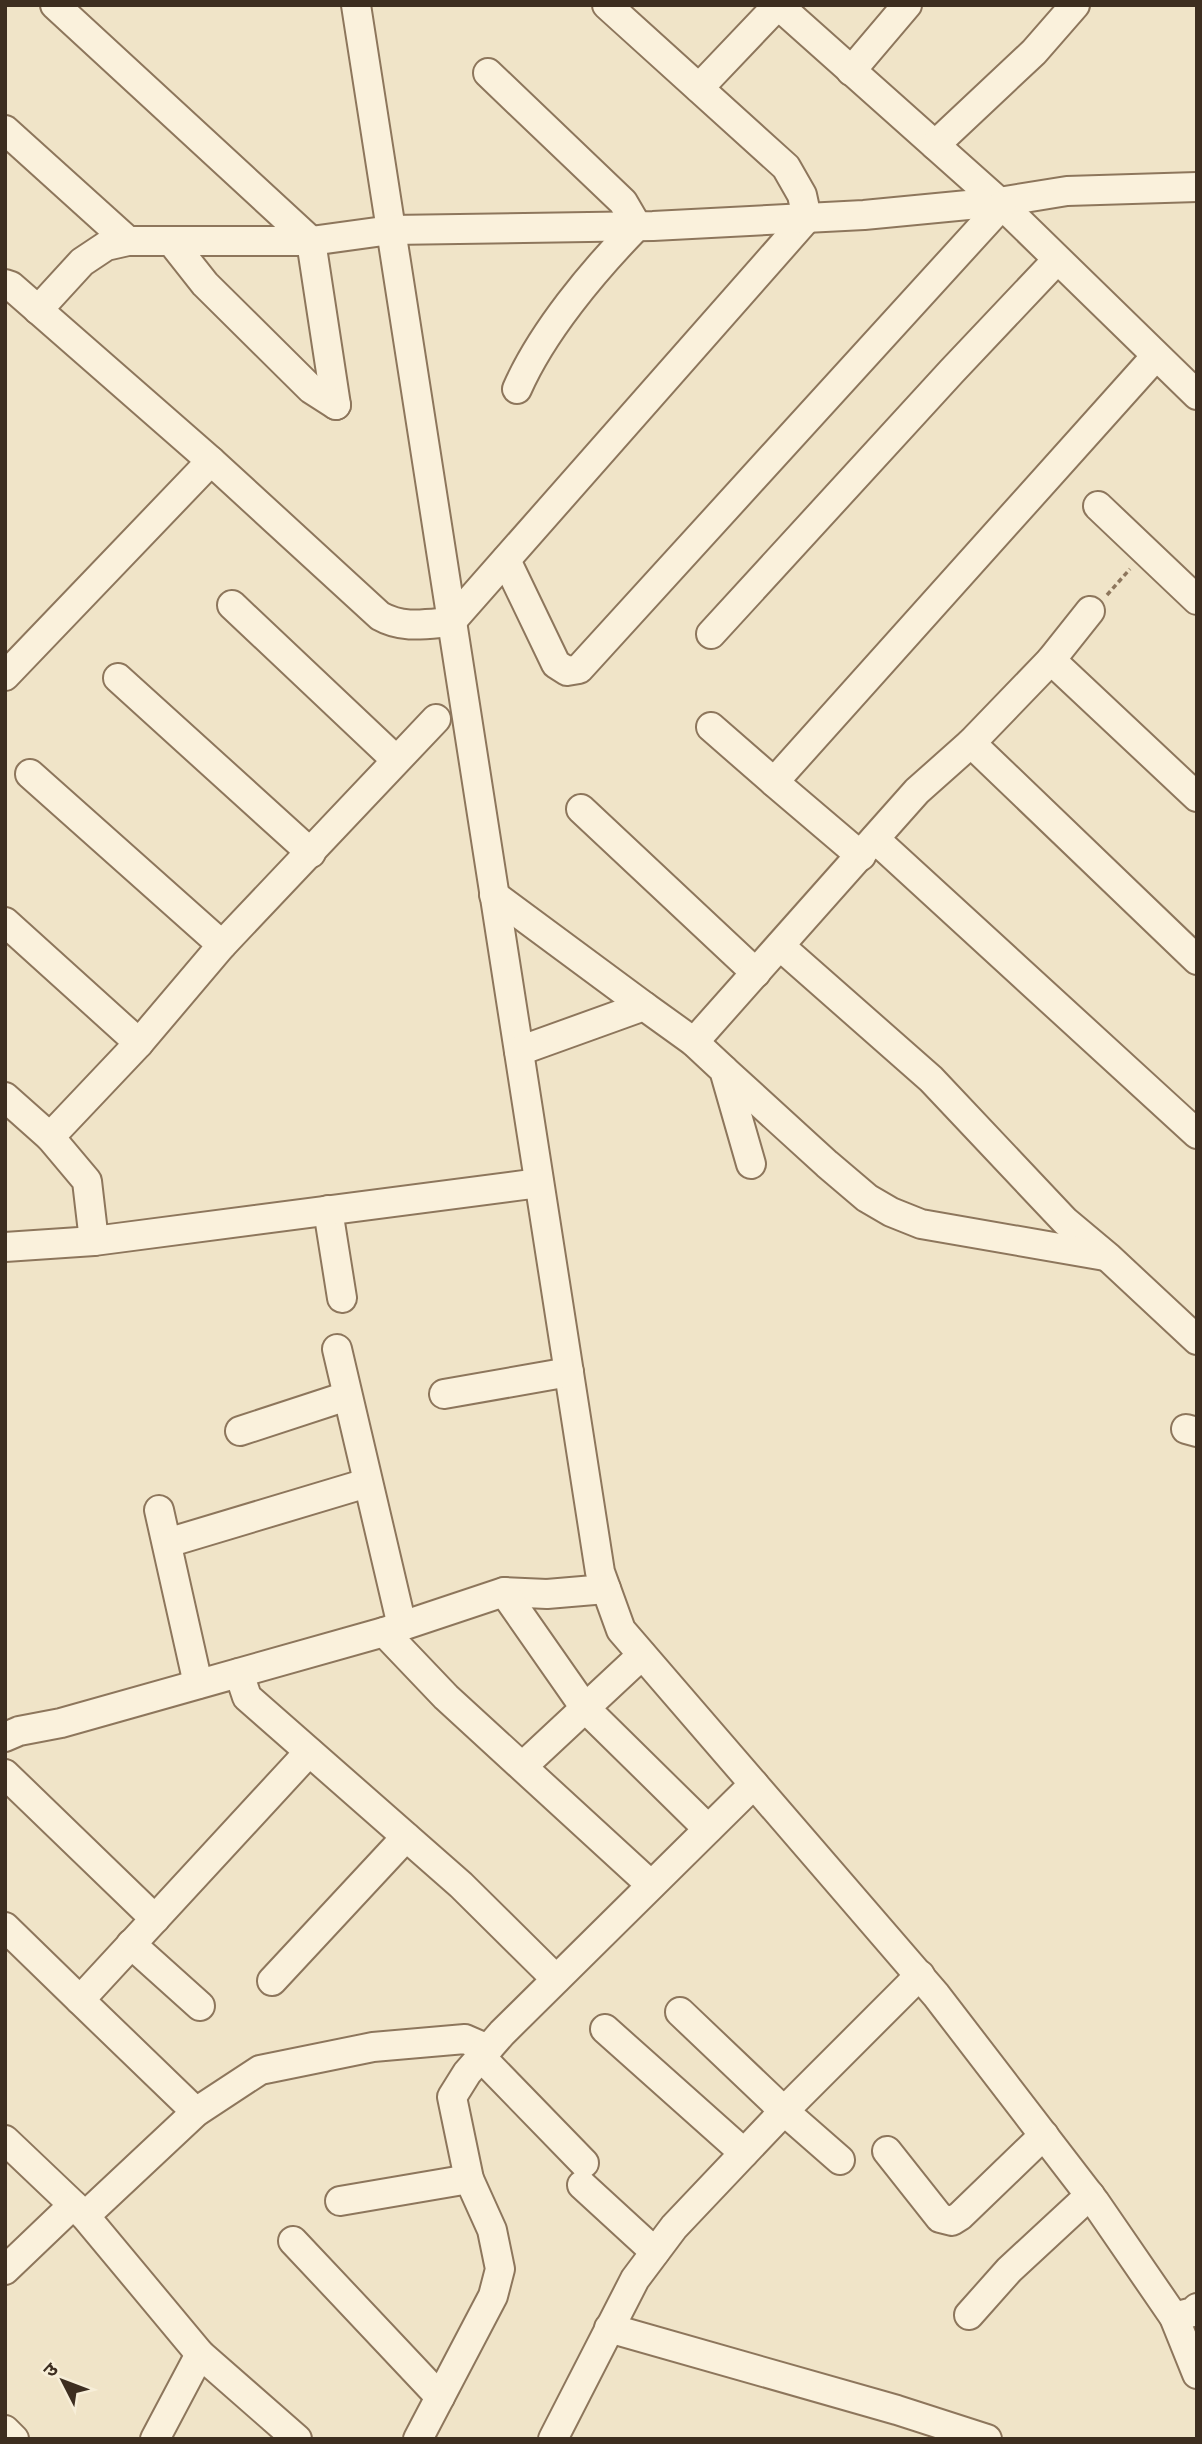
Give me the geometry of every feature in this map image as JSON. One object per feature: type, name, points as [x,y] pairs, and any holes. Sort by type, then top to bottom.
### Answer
[{"type":"street","points":[[55,5],[311,241],[336,405],[310,389],[205,284],[171,241]]},
{"type":"street","points":[[356,5],[600,1572],[606,1589],[621,1630],[919,1975],[1090,2196],[1185,2313],[1197,2374]]},
{"type":"street","points":[[607,5],[786,167],[802,195],[807,218]]},
{"type":"street","points":[[699,88],[778,5],[1000,204],[1197,395]]},
{"type":"street","points":[[851,71],[907,5]]},
{"type":"street","points":[[935,145],[1034,52],[1075,5]]},
{"type":"street","points":[[488,73],[623,202],[637,226]]},
{"type":"street","points":[[5,130],[128,241]]},
{"type":"street","points":[[38,310],[82,262],[106,246],[128,241],[311,241],[391,230],[637,226],[807,218],[1000,204],[1067,191],[1197,187]]},
{"type":"street","points":[[506,560],[556,664],[567,671],[579,669],[1000,204]]},
{"type":"street","points":[[5,284],[11,286],[211,461],[380,616],[393,623],[409,625],[452,622],[807,218]]},
{"type":"street","points":[[517,389],[524,371],[547,334],[615,248],[637,226]]},
{"type":"street","points":[[711,634],[1057,260]]},
{"type":"street","points":[[774,782],[1156,356]]},
{"type":"street","points":[[5,676],[211,461]]},
{"type":"street","points":[[1098,506],[1197,600]]},
{"type":"street","points":[[232,605],[396,760]]},
{"type":"street","points":[[694,1042],[917,791],[971,743],[1051,660],[1090,611]]},
{"type":"street","points":[[1051,660],[1197,797]]},
{"type":"street","points":[[118,678],[311,853]]},
{"type":"street","points":[[50,1137],[139,1043],[222,945],[396,760],[436,719],[464,699]]},
{"type":"street","points":[[436,719],[468,727]]},
{"type":"street","points":[[711,727],[774,782],[868,848],[1197,1134]]},
{"type":"street","points":[[971,743],[1197,960]]},
{"type":"street","points":[[30,774],[222,945]]},
{"type":"street","points":[[581,809],[756,973]]},
{"type":"street","points":[[494,895],[694,1042],[867,1198],[891,1212],[921,1224],[1108,1257]]},
{"type":"street","points":[[5,922],[139,1043]]},
{"type":"street","points":[[780,946],[931,1079],[1065,1221],[1197,1340]]},
{"type":"street","points":[[519,1051],[644,1006]]},
{"type":"street","points":[[724,1070],[751,1164]]},
{"type":"street","points":[[5,1097],[50,1137],[87,1181],[94,1241]]},
{"type":"street","points":[[5,1247],[94,1241],[539,1182]]},
{"type":"street","points":[[328,1210],[342,1298]]},
{"type":"street","points":[[337,1349],[367,1483],[393,1629],[446,1697],[651,1885]]},
{"type":"street","points":[[444,1394],[569,1372]]},
{"type":"street","points":[[240,1431],[347,1396]]},
{"type":"street","points":[[167,1543],[367,1483]]},
{"type":"street","points":[[159,1510],[198,1684]]},
{"type":"street","points":[[5,1737],[393,1629],[504,1592],[547,1594],[606,1589]]},
{"type":"street","points":[[504,1592],[585,1708],[708,1829]]},
{"type":"street","points":[[523,1766],[642,1655]]},
{"type":"street","points":[[239,1673],[247,1697],[461,1885],[556,1979]]},
{"type":"street","points":[[80,2000],[309,1752]]},
{"type":"street","points":[[5,1774],[155,1919]]},
{"type":"street","points":[[418,2439],[493,2296],[500,2269],[492,2230],[469,2179],[452,2096],[467,2073],[556,1979],[754,1784]]},
{"type":"street","points":[[272,1981],[405,1837]]},
{"type":"street","points":[[5,1927],[196,2112]]},
{"type":"street","points":[[131,1944],[200,2006]]},
{"type":"street","points":[[553,2439],[635,2280],[674,2227],[919,1975]]},
{"type":"street","points":[[680,2012],[840,2160]]},
{"type":"street","points":[[605,2029],[744,2153]]},
{"type":"street","points":[[5,2270],[196,2112],[260,2070],[373,2047],[465,2039],[485,2053],[583,2174],[655,2252]]},
{"type":"street","points":[[887,2151],[940,2218],[952,2221],[1044,2135]]},
{"type":"street","points":[[5,2140],[79,2211],[200,2354],[297,2439]]},
{"type":"street","points":[[340,2202],[469,2179]]},
{"type":"street","points":[[969,2315],[1009,2270],[1090,2196]]},
{"type":"street","points":[[293,2241],[440,2398]]},
{"type":"street","points":[[610,2328],[897,2410],[987,2439]]},
{"type":"street","points":[[155,2439],[200,2354]]},
{"type":"street","points":[[5,2430],[14,2439]]},
{"type":"path","points":[[1090,611],[1146,551]]}]
